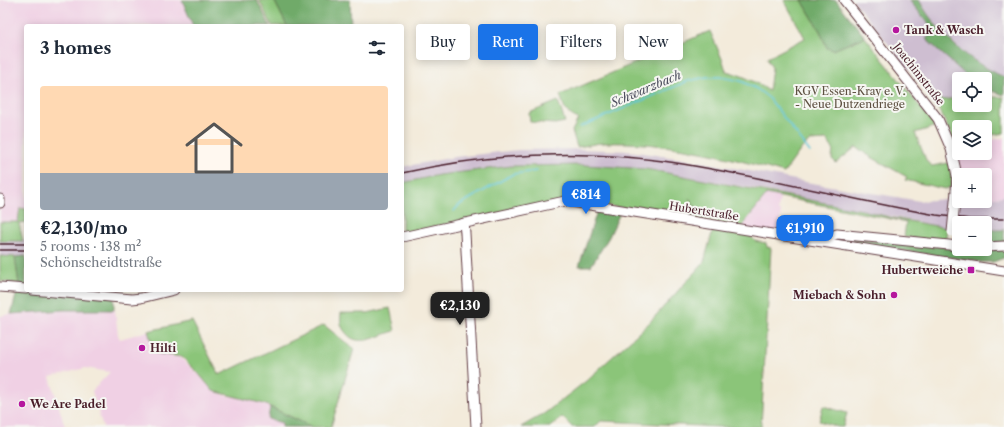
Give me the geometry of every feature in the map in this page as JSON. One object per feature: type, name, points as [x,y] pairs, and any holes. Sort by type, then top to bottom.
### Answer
[{"type":"street","name":"Joachimstraße","points":[[844,0],[938,119],[951,149],[956,166],[956,191],[954,216]]},
{"type":"street","name":"Hubertstraße","points":[[404,237],[565,201],[825,241],[1004,271]]},
{"type":"street","points":[[464,223],[476,427]]},
{"type":"street","name":"Joachimstraße","points":[[825,241],[825,238],[837,234],[952,245]]},
{"type":"street","points":[[992,247],[1004,246]]},
{"type":"street","points":[[0,287],[24,290]]},
{"type":"street","points":[[54,292],[132,299],[166,292]]},
{"type":"shaded area","points":[[0,0],[182,0],[192,24],[24,24],[24,209],[20,209],[19,223],[0,222]]},
{"type":"shaded area","points":[[853,0],[909,0],[936,32],[927,39],[962,72],[952,72],[952,99],[933,100]]},
{"type":"shaded area","points":[[919,0],[1004,0],[1004,77],[985,68],[969,57],[949,39],[929,16]]},
{"type":"shaded area","points":[[1004,138],[1004,196],[992,197],[992,168],[957,168],[955,160],[992,160],[992,140]]},
{"type":"shaded area","points":[[580,149],[630,151],[703,162],[806,182],[920,201],[952,199],[952,208],[992,208],[992,197],[1004,196],[1004,230],[992,230],[992,216],[952,216],[952,228],[947,228],[768,191],[646,169],[585,165],[512,166],[439,175],[404,183],[404,167],[455,157],[518,150]]},
{"type":"shaded area","points":[[766,194],[780,197],[778,210],[781,212],[778,234],[742,229],[745,222]]},
{"type":"shaded area","points":[[24,240],[24,256],[0,256],[0,241]]},
{"type":"shaded area","points":[[64,310],[115,310],[118,335],[120,339],[148,331],[154,353],[181,358],[213,391],[227,396],[243,398],[270,407],[268,419],[282,423],[282,427],[103,427],[92,391],[110,372],[85,368],[50,377],[65,427],[0,427],[0,316]]},
{"type":"green space","points":[[182,0],[257,0],[269,24],[192,24]]},
{"type":"green space","points":[[259,0],[274,0],[286,24],[271,24]]},
{"type":"green space","points":[[274,0],[350,0],[351,24],[286,24]]},
{"type":"green space","name":"KGV Essen-Kray e. V. - Neue Dutzendriege","points":[[784,0],[802,0],[820,31],[827,48],[833,50],[865,37],[933,123],[934,127],[915,133],[927,162],[932,166],[948,163],[951,172],[952,187],[945,189],[905,180],[907,177],[856,147],[836,163],[832,159],[833,149],[827,140],[810,141],[802,148],[784,173],[695,151],[650,144],[601,143],[577,147],[572,131],[578,119],[566,110],[560,95],[642,60],[683,60],[683,43],[710,31],[726,71],[738,74],[759,84],[769,91],[772,68],[767,58],[805,38]]},
{"type":"green space","points":[[802,0],[836,0],[865,37],[833,50],[827,48],[820,31]]},
{"type":"green space","points":[[909,0],[919,0],[935,24],[966,55],[991,71],[1004,77],[1004,95],[992,91],[992,72],[962,72],[926,39],[935,31]]},
{"type":"green space","points":[[992,97],[1004,97],[1004,133],[992,135],[992,120],[952,120],[952,138],[941,113],[932,101],[952,99],[952,112],[992,112]]},
{"type":"green space","points":[[558,101],[565,122],[555,124],[530,122],[529,113]]},
{"type":"green space","points":[[585,165],[646,169],[862,210],[893,218],[947,228],[946,238],[941,241],[904,237],[906,222],[766,194],[745,222],[742,229],[706,219],[689,198],[705,220],[567,200],[404,233],[404,183],[439,175],[512,166]]},
{"type":"green space","points":[[20,208],[24,209],[24,222],[19,223],[23,241],[0,241],[0,222],[18,222]]},
{"type":"green space","points":[[598,208],[621,211],[609,237],[591,266],[579,266]]},
{"type":"green space","points":[[714,226],[746,231],[755,241],[766,243],[767,247],[771,248],[761,427],[720,427],[601,421],[595,427],[572,427],[562,417],[550,427],[521,427],[545,413],[586,381],[649,323],[704,262]]},
{"type":"green space","points":[[992,230],[1004,230],[1004,243],[992,243]]},
{"type":"green space","points":[[837,236],[952,248],[952,256],[992,256],[992,249],[1004,248],[1004,258],[993,262],[980,262],[830,240]]},
{"type":"green space","points":[[0,256],[15,257],[19,284],[0,281]]},
{"type":"green space","points":[[24,256],[24,292],[114,292],[114,310],[63,310],[11,314],[19,284],[15,257]]},
{"type":"green space","points":[[390,308],[395,331],[369,340],[356,340],[351,338],[346,333],[342,326],[341,313],[367,313]]},
{"type":"green space","points":[[192,321],[219,375],[324,325],[354,349],[331,427],[312,427],[264,404],[213,391],[182,357],[155,353],[148,331]]},
{"type":"green space","points":[[823,406],[847,413],[843,427],[838,427],[819,421]]},
{"type":"green space","points":[[270,407],[312,427],[282,427],[282,423],[268,419]]},
{"type":"waterway","name":"Schwarzbach","points":[[580,127],[688,81],[707,77],[721,77],[741,81],[757,89],[769,98],[810,152]]},
{"type":"waterway","name":"Schwarzbach","points":[[454,211],[459,205],[513,174],[537,171]]},
{"type":"railway","points":[[404,173],[466,161],[532,155],[597,155],[630,157],[697,166],[936,215],[970,219],[1004,219]]},
{"type":"railway","points":[[0,244],[24,244]]},
{"type":"railway","points":[[0,250],[24,250]]},
{"type":"place","name":"Tank & Wasch","points":[[896,30]]},
{"type":"place","name":"Hubertweiche","points":[[971,270]]},
{"type":"place","name":"Miebach & Sohn","points":[[894,295]]},
{"type":"place","name":"Hilti","points":[[142,348]]},
{"type":"place","name":"We Are Padel","points":[[22,404]]}]
